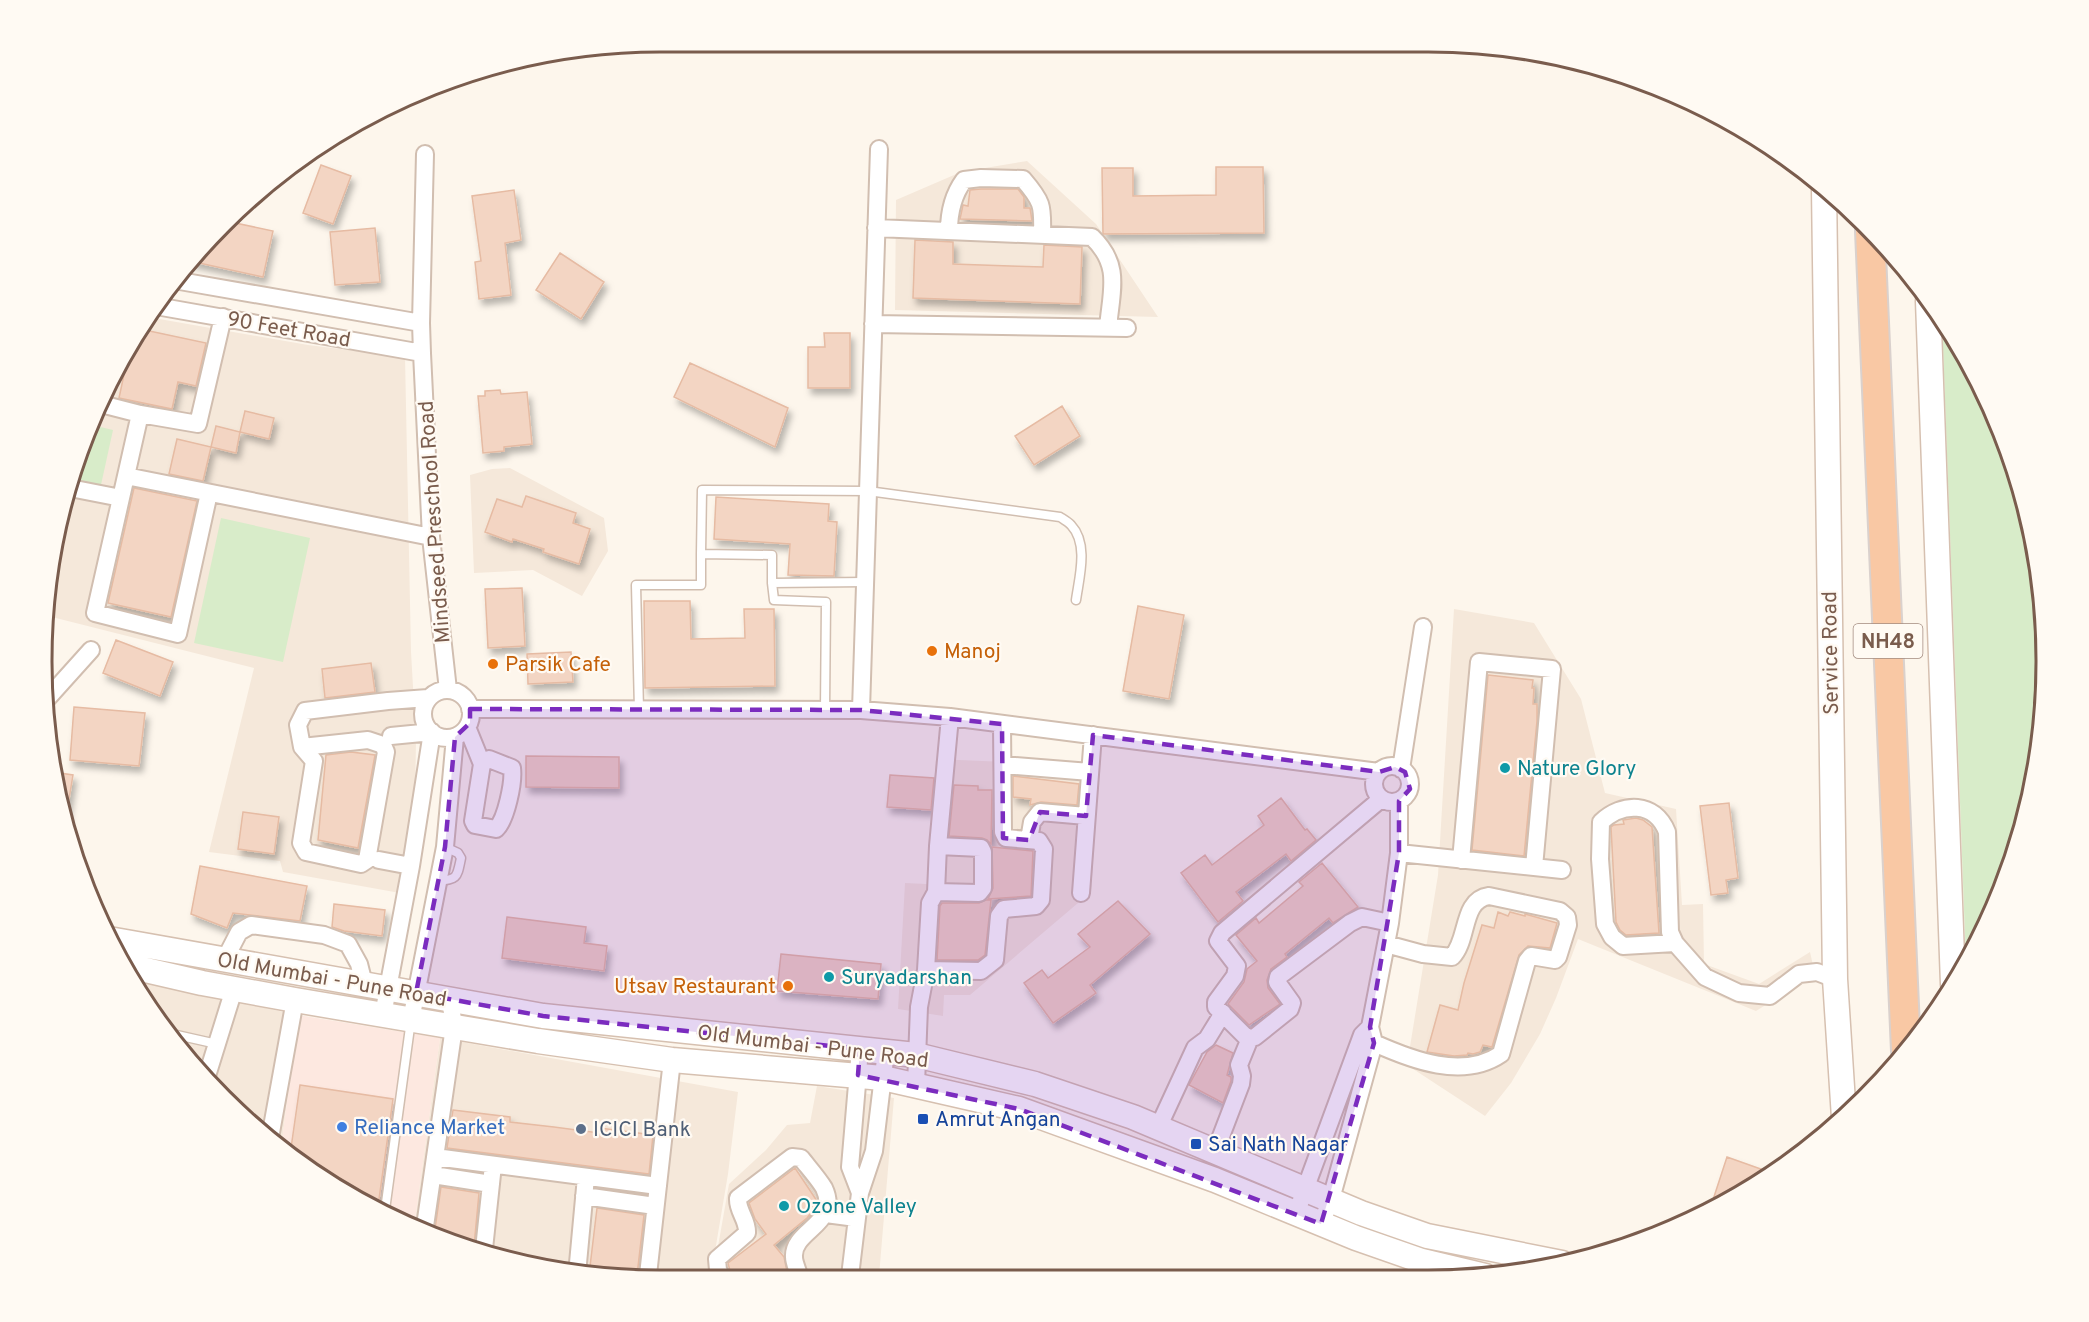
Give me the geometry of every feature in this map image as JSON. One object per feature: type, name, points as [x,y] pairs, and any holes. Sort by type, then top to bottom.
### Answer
[{"type":"highway","name":"NH48","points":[[1871,245],[1905,1038]]},
{"type":"main road","name":"Service Road","points":[[1824,200],[1835,979],[1843,1105]]},
{"type":"main road","points":[[1929,315],[1952,969]]},
{"type":"main road","name":"Old Mumbai - Pune Road","points":[[121,941],[543,1016],[916,1055],[1035,1084],[1133,1117],[1305,1187],[1361,1213],[1427,1236],[1541,1259]]},
{"type":"main road","name":"Old Mumbai - Pune Road","points":[[136,968],[294,1000],[672,1060],[858,1075],[916,1085],[1018,1109],[1215,1180],[1321,1224],[1422,1261],[1454,1269]]},
{"type":"street","points":[[861,710],[879,149]]},
{"type":"street","points":[[421,323],[425,154]]},
{"type":"street","points":[[949,231],[949,213],[964,180],[1023,179],[1034,191],[1042,209],[1042,234]]},
{"type":"street","points":[[876,228],[1092,237],[1101,246],[1111,264],[1114,286],[1108,328]]},
{"type":"street","name":"90 Feet Road","points":[[186,282],[421,323]]},
{"type":"street","points":[[270,325],[275,298]]},
{"type":"street","name":"90 Feet Road","points":[[166,308],[422,353]]},
{"type":"street","points":[[109,406],[198,424],[224,317]]},
{"type":"street","name":"Mindseed Preschool Road","points":[[421,323],[431,537],[448,690]]},
{"type":"street","points":[[873,324],[1127,328]]},
{"type":"street","points":[[140,414],[95,613],[178,634],[209,493]]},
{"type":"street","points":[[126,476],[431,537]]},
{"type":"street","points":[[77,489],[121,498]]},
{"type":"street","points":[[1401,769],[1423,627]]},
{"type":"street","points":[[54,692],[91,650]]},
{"type":"street","points":[[1461,860],[1479,662],[1552,669],[1534,867]]},
{"type":"street","points":[[440,690],[462,694],[469,703],[470,723],[461,732],[445,738],[432,732],[426,728],[422,717],[428,698],[440,690]]},
{"type":"street","points":[[302,747],[368,740],[383,745],[386,752],[368,860],[361,864],[306,852],[302,843],[314,761],[302,747],[298,725],[305,711],[428,698]]},
{"type":"street","points":[[470,709],[861,710],[950,717],[1379,771],[1389,766],[1401,769],[1408,777],[1410,789],[1407,794],[1399,801],[1386,802],[1376,795],[1374,783],[1379,771]]},
{"type":"street","points":[[916,1085],[920,1007],[926,970],[930,903],[936,892],[950,717]]},
{"type":"street","points":[[926,970],[981,971],[994,960],[999,916],[1004,909],[1036,906],[1041,900],[1044,849],[1039,841],[1006,838],[1004,832],[1002,724]]},
{"type":"street","points":[[391,736],[432,732]]},
{"type":"street","points":[[376,986],[410,871],[432,732]]},
{"type":"street","points":[[461,732],[482,764]]},
{"type":"street","points":[[411,1020],[445,847],[461,732]]},
{"type":"street","points":[[1081,893],[1093,735]]},
{"type":"street","points":[[1003,765],[1090,772]]},
{"type":"street","points":[[1250,1038],[1247,1038],[1216,1007],[1216,1002],[1235,976],[1237,966],[1218,941],[1222,933],[1381,799]]},
{"type":"street","points":[[1321,1224],[1330,1199],[1372,1035],[1399,853],[1399,801]]},
{"type":"street","points":[[1674,944],[1623,946],[1612,937],[1605,924],[1600,859],[1601,822],[1610,813],[1634,807],[1647,809],[1663,823],[1667,832],[1670,932],[1674,944],[1705,977],[1739,993],[1770,996],[1800,974],[1817,972],[1835,979]]},
{"type":"street","points":[[1029,840],[1032,822],[1040,812],[1086,816]]},
{"type":"street","points":[[936,892],[980,893],[983,888],[981,848],[938,846]]},
{"type":"street","points":[[1399,853],[1562,870]]},
{"type":"street","points":[[378,864],[410,871]]},
{"type":"street","points":[[1296,1214],[1362,1035],[1372,1035],[1395,1053],[1433,1064],[1477,1065],[1492,1060],[1501,1054],[1527,961],[1531,956],[1555,960],[1558,957],[1568,925],[1567,917],[1560,910],[1489,896],[1480,897],[1472,905],[1458,951],[1452,957],[1423,954],[1386,944]]},
{"type":"street","points":[[1215,1152],[1241,1084],[1242,1076],[1239,1065],[1250,1038],[1290,1009],[1292,1003],[1277,982],[1278,977],[1350,923],[1362,917],[1390,923]]},
{"type":"street","points":[[224,961],[239,932],[251,925],[324,935],[348,944],[358,964],[376,986],[383,1014]]},
{"type":"street","points":[[209,1068],[234,989]]},
{"type":"street","points":[[426,1222],[454,1027],[450,999]]},
{"type":"street","points":[[272,1128],[294,1000]]},
{"type":"street","points":[[1158,1128],[1195,1048],[1207,1039],[1223,1013]]},
{"type":"street","points":[[860,1049],[850,1167],[860,1194]]},
{"type":"street","points":[[851,1270],[860,1194],[874,1151],[886,1051]]},
{"type":"street","points":[[649,1269],[672,1060]]},
{"type":"street","points":[[435,1157],[658,1186]]},
{"type":"street","points":[[718,1270],[717,1259],[747,1233],[748,1227],[738,1205],[738,1198],[792,1157],[801,1158],[824,1189],[827,1203],[826,1214],[798,1243],[793,1256],[797,1270]]},
{"type":"street","points":[[485,1243],[494,1165]]},
{"type":"street","points":[[433,1175],[491,1184]]},
{"type":"street","points":[[578,1263],[586,1177]]},
{"type":"street","points":[[584,1196],[655,1206]]},
{"type":"street","points":[[826,1214],[856,1218]]},
{"type":"lane","points":[[639,710],[636,585],[701,585],[702,490],[868,491],[1060,517],[1072,525],[1079,538],[1081,553],[1076,600]]},
{"type":"lane","points":[[701,554],[772,555],[774,600],[826,602],[825,710]]},
{"type":"lane","points":[[772,583],[865,582]]},
{"type":"lane","points":[[386,1204],[411,1020]]},
{"type":"lane","points":[[182,1036],[217,1044]]},
{"type":"highlighted area","points":[[470,709],[861,710],[1002,724],[1003,838],[1029,840],[1040,812],[1086,816],[1093,735],[1379,772],[1395,767],[1405,772],[1410,789],[1399,801],[1399,853],[1370,1027],[1374,1043],[1321,1224],[1019,1109],[858,1075],[860,1049],[543,1016],[416,993],[445,847],[455,737],[470,723]]},
{"type":"shaded area","points":[[1027,161],[1096,224],[1158,317],[895,310],[896,200],[961,172]]},
{"type":"shaded area","points":[[158,319],[308,345],[405,357],[411,652],[416,739],[415,804],[400,893],[283,872],[280,861],[209,852],[254,668],[54,618],[64,542],[85,465],[115,392]]},
{"type":"shaded area","points":[[510,468],[604,518],[608,551],[582,596],[533,570],[474,573],[470,475],[492,469]]},
{"type":"shaded area","points":[[1454,609],[1534,623],[1581,699],[1605,793],[1676,809],[1682,905],[1703,904],[1704,964],[1759,984],[1810,952],[1815,974],[1756,1011],[1578,939],[1540,1034],[1511,1083],[1485,1116],[1407,1065],[1438,875]]},
{"type":"shaded area","points":[[936,759],[1099,766],[1091,892],[970,995],[944,995],[943,1016],[898,1009],[905,883],[927,884]]},
{"type":"shaded area","points":[[145,983],[298,1015],[283,1137],[231,1091],[204,1062],[178,1031]]},
{"type":"shaded area","name":"Reliance Market","points":[[298,1015],[440,1038],[415,1217],[357,1188],[323,1167],[283,1137]]},
{"type":"shaded area","points":[[440,1038],[738,1092],[728,1174],[712,1270],[621,1268],[542,1258],[465,1237],[415,1217]]},
{"type":"shaded area","name":"Ozone Valley","points":[[817,1086],[894,1098],[880,1270],[714,1270],[729,1184],[766,1150],[787,1125],[810,1123]]},
{"type":"green space","points":[[1943,337],[1974,392],[2004,465],[2025,542],[2035,621],[2035,701],[2025,780],[2004,857],[1990,894],[1965,946]]},
{"type":"green space","points":[[100,427],[113,430],[99,494],[78,489]]},
{"type":"green space","points":[[221,518],[310,538],[283,662],[194,643]]},
{"type":"building","points":[[321,165],[351,176],[333,224],[303,213]]},
{"type":"building","points":[[1216,167],[1263,167],[1264,233],[1103,234],[1102,168],[1133,168],[1133,196],[1216,195]]},
{"type":"building","points":[[1018,189],[1024,197],[1024,208],[1030,208],[1032,221],[960,219],[963,205],[968,206],[970,190]]},
{"type":"building","points":[[514,190],[521,240],[505,243],[511,295],[479,299],[475,262],[481,261],[472,196]]},
{"type":"building","points":[[239,224],[273,231],[263,277],[201,263]]},
{"type":"building","points":[[375,228],[380,282],[335,285],[330,232]]},
{"type":"building","points":[[915,240],[953,242],[953,264],[1043,267],[1044,245],[1082,247],[1080,304],[913,298]]},
{"type":"building","points":[[560,253],[604,282],[581,319],[536,290]]},
{"type":"building","points":[[150,331],[206,343],[196,386],[178,382],[172,409],[119,398],[124,376]]},
{"type":"building","points":[[824,333],[850,333],[850,388],[808,388],[808,347],[825,347]]},
{"type":"building","points":[[690,363],[788,408],[775,447],[674,397]]},
{"type":"building","points":[[500,390],[501,394],[527,392],[532,444],[504,447],[504,451],[483,453],[478,396],[485,396],[485,391]]},
{"type":"building","points":[[1062,406],[1080,436],[1034,465],[1015,436]]},
{"type":"building","points":[[245,411],[274,418],[269,439],[240,432]]},
{"type":"building","points":[[216,426],[240,432],[236,453],[211,447]]},
{"type":"building","points":[[177,439],[211,447],[203,481],[169,474]]},
{"type":"building","points":[[134,488],[197,501],[171,617],[108,603]]},
{"type":"building","points":[[526,496],[576,513],[573,523],[590,529],[579,564],[543,552],[544,549],[513,539],[512,542],[485,532],[497,499],[522,507]]},
{"type":"building","points":[[716,497],[829,504],[828,521],[837,522],[834,576],[788,575],[790,544],[714,539]]},
{"type":"building","points":[[522,588],[525,646],[488,648],[485,589]]},
{"type":"building","points":[[644,601],[690,601],[691,639],[745,638],[744,609],[774,609],[775,686],[645,688]]},
{"type":"building","points":[[1138,606],[1184,615],[1169,699],[1123,691]]},
{"type":"building","points":[[116,640],[173,662],[160,696],[103,673]]},
{"type":"building","points":[[571,652],[573,682],[528,684],[527,654]]},
{"type":"building","points":[[371,663],[375,692],[325,698],[322,669]]},
{"type":"building","name":"Nature Glory","points":[[1488,675],[1533,680],[1533,704],[1537,704],[1537,721],[1524,856],[1472,850]]},
{"type":"building","points":[[74,707],[145,713],[139,766],[70,760]]},
{"type":"building","points":[[351,752],[375,755],[358,848],[318,840],[326,755]]},
{"type":"building","points":[[526,756],[619,757],[619,788],[526,787]]},
{"type":"building","points":[[63,774],[73,775],[69,800]]},
{"type":"building","points":[[890,775],[934,778],[931,810],[887,807]]},
{"type":"building","points":[[1013,776],[1079,784],[1077,805],[1041,802],[1030,805],[1031,799],[1013,797]]},
{"type":"building","points":[[954,785],[978,786],[978,790],[992,790],[991,844],[982,838],[949,836]]},
{"type":"building","points":[[1281,798],[1305,830],[1307,829],[1316,840],[1291,861],[1286,854],[1236,892],[1243,901],[1218,922],[1181,873],[1205,855],[1212,865],[1264,825],[1258,816]]},
{"type":"building","points":[[1729,803],[1738,878],[1726,880],[1728,893],[1711,895],[1700,806]]},
{"type":"building","points":[[243,812],[279,817],[274,854],[238,849]]},
{"type":"building","points":[[1636,818],[1652,827],[1659,933],[1626,935],[1616,922],[1611,827],[1624,824],[1623,820]]},
{"type":"building","points":[[992,847],[1033,851],[1031,896],[988,899],[993,888]]},
{"type":"building","points":[[1322,863],[1358,907],[1333,923],[1329,918],[1285,954],[1287,957],[1271,969],[1267,980],[1268,988],[1280,1004],[1249,1025],[1228,1004],[1244,982],[1247,969],[1257,961],[1236,935],[1256,918],[1259,923],[1303,886],[1299,882]]},
{"type":"building","points":[[200,866],[307,886],[300,921],[233,913],[227,928],[191,914]]},
{"type":"building","points":[[991,900],[985,955],[978,960],[937,960],[942,903],[979,903]]},
{"type":"building","points":[[1118,901],[1150,934],[1090,985],[1096,993],[1053,1023],[1024,983],[1042,970],[1048,978],[1090,947],[1078,934]]},
{"type":"building","points":[[334,904],[385,910],[382,936],[344,931],[332,927]]},
{"type":"building","points":[[1498,912],[1508,916],[1510,912],[1525,916],[1525,914],[1557,923],[1550,948],[1528,946],[1519,955],[1492,1047],[1483,1045],[1480,1052],[1454,1056],[1427,1052],[1440,1005],[1458,1010],[1482,925],[1494,928]]},
{"type":"building","points":[[507,917],[586,927],[584,943],[607,946],[604,971],[502,958]]},
{"type":"building","name":"Suryadarshan","points":[[781,954],[881,964],[878,999],[777,991]]},
{"type":"building","points":[[1216,1045],[1233,1053],[1227,1075],[1231,1077],[1231,1081],[1223,1103],[1189,1085],[1207,1052]]},
{"type":"building","name":"Reliance Market","points":[[300,1085],[393,1099],[379,1200],[323,1167],[292,1144]]},
{"type":"building","points":[[453,1110],[510,1117],[510,1122],[599,1133],[600,1128],[653,1135],[649,1174],[447,1148]]},
{"type":"building","points":[[1727,1157],[1762,1169],[1732,1188],[1714,1198]]},
{"type":"building","name":"Ozone Valley","points":[[795,1168],[817,1201],[816,1207],[807,1218],[774,1245],[784,1257],[787,1270],[730,1270],[728,1263],[766,1234],[755,1219],[749,1203]]},
{"type":"building","points":[[441,1187],[479,1193],[475,1240],[435,1226]]},
{"type":"building","points":[[597,1208],[644,1215],[638,1269],[590,1265]]},
{"type":"place","name":"Manoj","points":[[932,651]]},
{"type":"place","name":"Parsik Cafe","points":[[493,664]]},
{"type":"place","name":"Nature Glory","points":[[1505,768]]},
{"type":"place","name":"Suryadarshan","points":[[829,977]]},
{"type":"place","name":"Utsav Restaurant","points":[[788,986]]},
{"type":"place","name":"Amrut Angan","points":[[923,1119]]},
{"type":"place","name":"Reliance Market","points":[[342,1127]]},
{"type":"place","name":"ICICI Bank","points":[[581,1129]]},
{"type":"place","name":"Sai Nath Nagar","points":[[1196,1144]]},
{"type":"place","name":"Ozone Valley","points":[[784,1206]]}]
